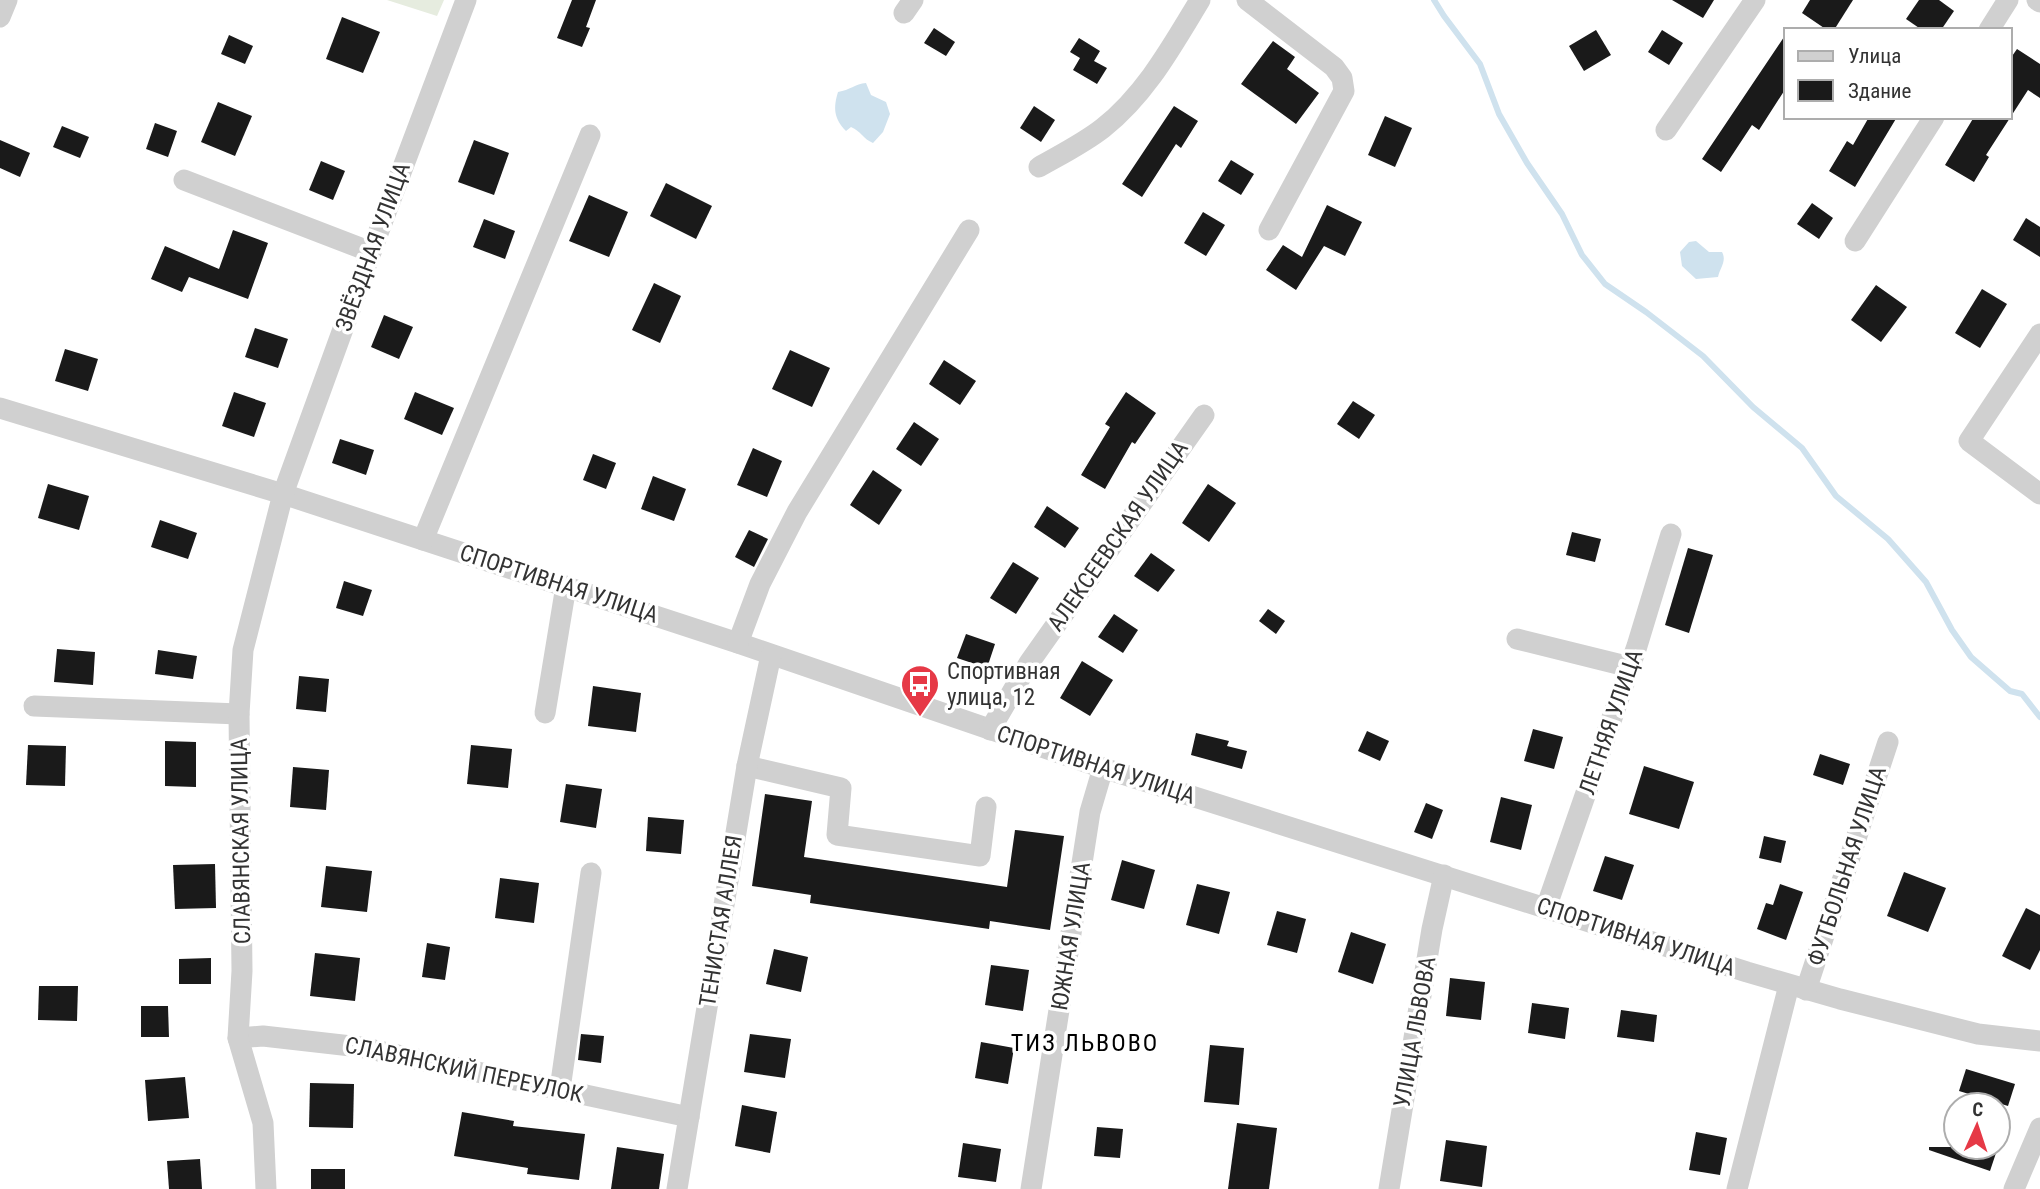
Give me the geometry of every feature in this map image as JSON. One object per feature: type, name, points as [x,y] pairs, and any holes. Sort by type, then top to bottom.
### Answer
[{"type":"street","points":[[0,17],[7,0]]},
{"type":"street","name":"ЗВЁЗДНАЯ УЛИЦА","points":[[283,494],[466,0]]},
{"type":"street","points":[[1039,167],[1102,129],[1128,104],[1164,60],[1200,0]]},
{"type":"street","points":[[1247,0],[1334,67],[1342,78],[1344,91],[1269,230]]},
{"type":"street","points":[[1666,130],[1755,0]]},
{"type":"street","points":[[1990,28],[2008,0]]},
{"type":"street","points":[[1855,242],[1933,119]]},
{"type":"street","points":[[423,540],[590,135]]},
{"type":"street","points":[[184,180],[371,252]]},
{"type":"street","points":[[738,643],[760,584],[797,512],[969,230]]},
{"type":"street","points":[[2040,334],[1969,442],[2040,494]]},
{"type":"street","name":"СПОРТИВНАЯ УЛИЦА","points":[[0,408],[283,494],[738,643],[1103,768],[1798,987],[1978,1034],[2040,1041]]},
{"type":"street","name":"АЛЕКСЕЕВСКАЯ УЛИЦА","points":[[990,730],[1029,663],[1204,415]]},
{"type":"street","name":"СЛАВЯНСКАЯ УЛИЦА","points":[[266,1189],[263,1123],[238,1038],[243,924],[239,714],[245,638],[283,494]]},
{"type":"street","name":"ЛЕТНЯЯ УЛИЦА","points":[[1546,908],[1630,667],[1671,534]]},
{"type":"street","points":[[545,713],[566,586]]},
{"type":"street","points":[[1517,639],[1630,667]]},
{"type":"street","name":"ТЕНИСТАЯ АЛЛЕЯ","points":[[677,1189],[747,766],[771,655]]},
{"type":"street","points":[[34,706],[239,714]]},
{"type":"street","name":"ФУТБОЛЬНАЯ УЛИЦА","points":[[1737,1189],[1798,987],[1888,742]]},
{"type":"street","points":[[747,766],[841,788],[837,835],[980,856],[986,807]]},
{"type":"street","name":"ЮЖНАЯ УЛИЦА","points":[[1031,1189],[1090,811],[1103,768]]},
{"type":"street","points":[[560,1089],[592,873]]},
{"type":"street","name":"УЛИЦА ЛЬВОВА","points":[[1389,1189],[1432,929],[1444,875]]},
{"type":"street","name":"СЛАВЯНСКИЙ ПЕРЕУЛОК","points":[[238,1038],[264,1037],[360,1047],[689,1117]]},
{"type":"street","points":[[2014,1189],[2040,1128]]},
{"type":"shaded area","points":[[387,0],[444,0],[437,16]]},
{"type":"water","points":[[866,83],[871,95],[886,102],[890,114],[883,132],[873,143],[851,127],[846,131],[836,113],[838,92]]},
{"type":"water","points":[[1696,241],[1709,252],[1722,252],[1723,261],[1718,277],[1696,279],[1682,266],[1680,252],[1689,242]]},
{"type":"building","points":[[572,0],[596,0],[586,27],[590,28],[582,47],[557,38]]},
{"type":"building","points":[[1672,0],[1714,0],[1703,18]]},
{"type":"building","points":[[1810,0],[1853,0],[1835,28],[1824,28],[1802,13]]},
{"type":"building","points":[[1919,0],[1939,0],[1954,11],[1942,28],[1919,28],[1906,19]]},
{"type":"building","points":[[342,17],[380,32],[363,73],[326,59]]},
{"type":"building","points":[[934,28],[955,42],[946,56],[924,43]]},
{"type":"building","points":[[1596,30],[1611,55],[1584,71],[1569,46]]},
{"type":"building","points":[[1662,30],[1683,43],[1669,65],[1648,52]]},
{"type":"building","points":[[229,35],[253,46],[245,64],[221,54]]},
{"type":"building","points":[[1784,37],[1784,91],[1759,130],[1752,125],[1721,172],[1702,159]]},
{"type":"building","points":[[1079,38],[1100,51],[1094,61],[1107,68],[1097,84],[1073,70],[1080,58],[1070,52]]},
{"type":"building","points":[[1273,41],[1295,57],[1287,69],[1319,93],[1296,124],[1241,84]]},
{"type":"building","points":[[2017,49],[2040,64],[2040,98],[2028,90],[2012,115],[2012,56]]},
{"type":"building","points":[[218,102],[252,116],[235,156],[201,142]]},
{"type":"building","points":[[1034,106],[1055,120],[1041,142],[1020,128]]},
{"type":"building","points":[[1174,106],[1198,121],[1181,148],[1176,144],[1142,197],[1122,184]]},
{"type":"building","points":[[1385,116],[1412,128],[1395,167],[1368,155]]},
{"type":"building","points":[[1868,119],[1896,119],[1855,187],[1829,171],[1847,141],[1853,145]]},
{"type":"building","points":[[1973,119],[2009,119],[1986,155],[1989,157],[1974,182],[1945,165]]},
{"type":"building","points":[[155,123],[177,131],[168,157],[146,149]]},
{"type":"building","points":[[62,126],[89,137],[80,158],[53,147]]},
{"type":"building","points":[[0,140],[30,153],[20,177],[0,168]]},
{"type":"building","points":[[474,140],[509,153],[494,195],[458,182]]},
{"type":"building","points":[[1231,160],[1254,174],[1241,195],[1218,181]]},
{"type":"building","points":[[321,161],[345,171],[333,200],[309,190]]},
{"type":"building","points":[[666,183],[712,206],[696,239],[650,216]]},
{"type":"building","points":[[589,195],[628,212],[609,257],[569,241]]},
{"type":"building","points":[[1812,203],[1833,218],[1819,239],[1797,224]]},
{"type":"building","points":[[1327,205],[1362,222],[1345,256],[1324,246],[1296,290],[1266,270],[1283,245],[1302,257]]},
{"type":"building","points":[[1203,212],[1225,225],[1206,256],[1184,243]]},
{"type":"building","points":[[2026,218],[2040,227],[2040,257],[2013,240]]},
{"type":"building","points":[[484,219],[515,231],[505,259],[473,247]]},
{"type":"building","points":[[233,230],[268,243],[248,299],[189,277],[182,292],[151,279],[165,246],[219,269]]},
{"type":"building","points":[[654,283],[681,296],[660,343],[632,330]]},
{"type":"building","points":[[1876,285],[1907,307],[1881,342],[1851,320]]},
{"type":"building","points":[[1982,289],[2007,304],[1980,348],[1955,333]]},
{"type":"building","points":[[384,315],[413,327],[399,359],[371,347]]},
{"type":"building","points":[[255,328],[288,339],[278,368],[245,357]]},
{"type":"building","points":[[65,349],[98,359],[88,391],[55,381]]},
{"type":"building","points":[[790,350],[830,368],[812,407],[772,389]]},
{"type":"building","points":[[944,360],[976,381],[960,405],[929,384]]},
{"type":"building","points":[[234,392],[266,403],[254,437],[222,426]]},
{"type":"building","points":[[415,392],[454,408],[442,435],[404,419]]},
{"type":"building","points":[[1126,392],[1156,413],[1135,444],[1132,442],[1105,489],[1081,475],[1110,427],[1105,424]]},
{"type":"building","points":[[1353,401],[1375,415],[1359,439],[1337,424]]},
{"type":"building","points":[[914,422],[939,439],[921,466],[896,449]]},
{"type":"building","points":[[340,439],[374,450],[366,475],[332,463]]},
{"type":"building","points":[[753,448],[782,461],[767,497],[737,485]]},
{"type":"building","points":[[593,454],[616,463],[606,489],[583,480]]},
{"type":"building","points":[[873,470],[902,490],[879,525],[850,505]]},
{"type":"building","points":[[653,476],[686,489],[674,521],[641,509]]},
{"type":"building","points":[[48,484],[89,496],[79,530],[38,518]]},
{"type":"building","points":[[1208,484],[1236,503],[1209,542],[1182,523]]},
{"type":"building","points":[[1047,506],[1079,528],[1065,548],[1034,527]]},
{"type":"building","points":[[160,520],[197,533],[188,559],[151,547]]},
{"type":"building","points":[[749,530],[768,539],[754,567],[735,557]]},
{"type":"building","points":[[1572,532],[1601,539],[1595,562],[1566,555]]},
{"type":"building","points":[[1688,548],[1713,555],[1689,633],[1665,625]]},
{"type":"building","points":[[1151,553],[1175,570],[1158,592],[1134,576]]},
{"type":"building","points":[[1013,562],[1039,578],[1016,614],[990,598]]},
{"type":"building","points":[[344,581],[372,590],[363,616],[336,608]]},
{"type":"building","points":[[1268,609],[1285,621],[1276,634],[1259,621]]},
{"type":"building","points":[[1114,614],[1138,630],[1123,653],[1098,637]]},
{"type":"building","points":[[966,634],[995,644],[987,668],[957,658]]},
{"type":"building","points":[[57,649],[95,652],[93,685],[54,682]]},
{"type":"building","points":[[158,650],[197,656],[193,679],[155,674]]},
{"type":"building","points":[[1082,661],[1113,680],[1090,716],[1060,698]]},
{"type":"building","points":[[299,676],[329,679],[326,712],[296,709]]},
{"type":"building","points":[[593,686],[641,693],[636,732],[588,726]]},
{"type":"building","points":[[1533,729],[1563,737],[1554,769],[1524,761]]},
{"type":"building","points":[[1367,731],[1389,741],[1380,761],[1358,751]]},
{"type":"building","points":[[1196,733],[1229,741],[1227,746],[1247,751],[1242,769],[1191,755]]},
{"type":"building","points":[[165,741],[196,742],[196,787],[165,786]]},
{"type":"building","points":[[28,745],[66,746],[65,786],[26,785]]},
{"type":"building","points":[[471,745],[512,749],[508,788],[467,784]]},
{"type":"building","points":[[1820,754],[1850,764],[1843,785],[1813,775]]},
{"type":"building","points":[[1644,766],[1694,782],[1679,829],[1629,814]]},
{"type":"building","points":[[293,767],[329,770],[326,810],[290,807]]},
{"type":"building","points":[[566,784],[602,789],[596,828],[560,822]]},
{"type":"building","points":[[765,794],[812,801],[804,857],[1007,887],[1015,830],[1064,836],[1050,930],[990,921],[989,929],[810,903],[811,895],[752,886]]},
{"type":"building","points":[[1501,797],[1532,805],[1521,850],[1490,842]]},
{"type":"building","points":[[1426,803],[1443,810],[1432,839],[1414,832]]},
{"type":"building","points":[[648,817],[684,820],[681,854],[646,851]]},
{"type":"building","points":[[1764,836],[1786,841],[1781,863],[1759,858]]},
{"type":"building","points":[[1605,856],[1634,865],[1622,900],[1593,891]]},
{"type":"building","points":[[1122,860],[1155,870],[1144,909],[1111,900]]},
{"type":"building","points":[[215,864],[216,908],[175,909],[173,865]]},
{"type":"building","points":[[326,866],[372,871],[367,912],[321,907]]},
{"type":"building","points":[[1904,872],[1946,888],[1928,932],[1887,916]]},
{"type":"building","points":[[500,878],[539,883],[534,923],[495,918]]},
{"type":"building","points":[[1197,884],[1230,892],[1219,934],[1186,925]]},
{"type":"building","points":[[1780,884],[1803,892],[1786,940],[1757,929],[1766,903],[1773,905]]},
{"type":"building","points":[[2026,908],[2040,915],[2040,950],[2030,970],[2002,956]]},
{"type":"building","points":[[1277,911],[1306,919],[1297,953],[1267,945]]},
{"type":"building","points":[[1351,932],[1386,944],[1373,984],[1338,972]]},
{"type":"building","points":[[427,943],[450,947],[445,980],[422,977]]},
{"type":"building","points":[[774,949],[808,957],[801,992],[766,984]]},
{"type":"building","points":[[315,953],[360,958],[355,1001],[310,996]]},
{"type":"building","points":[[211,958],[211,984],[179,984],[179,959]]},
{"type":"building","points":[[991,965],[1029,970],[1023,1011],[985,1005]]},
{"type":"building","points":[[1450,978],[1485,982],[1481,1020],[1446,1016]]},
{"type":"building","points":[[39,986],[78,986],[77,1021],[38,1020]]},
{"type":"building","points":[[1532,1003],[1569,1008],[1565,1039],[1528,1033]]},
{"type":"building","points":[[141,1006],[168,1006],[169,1037],[141,1037]]},
{"type":"building","points":[[1621,1010],[1657,1015],[1654,1042],[1617,1037]]},
{"type":"building","points":[[581,1034],[604,1036],[601,1063],[578,1060]]},
{"type":"building","points":[[750,1034],[791,1039],[785,1078],[744,1072]]},
{"type":"building","points":[[981,1042],[1014,1048],[1008,1084],[975,1078]]},
{"type":"building","points":[[1210,1045],[1244,1048],[1239,1105],[1204,1102]]},
{"type":"building","points":[[1966,1069],[2015,1084],[2012,1093],[2012,1091],[1959,1091]]},
{"type":"building","points":[[185,1077],[189,1118],[148,1121],[145,1080]]},
{"type":"building","points":[[310,1083],[354,1084],[353,1128],[309,1127]]},
{"type":"building","points":[[742,1105],[777,1112],[770,1153],[735,1146]]},
{"type":"building","points":[[462,1112],[514,1121],[513,1126],[585,1134],[579,1180],[527,1174],[528,1168],[454,1156]]},
{"type":"building","points":[[1237,1123],[1277,1128],[1269,1189],[1228,1189]]},
{"type":"building","points":[[1097,1127],[1123,1129],[1120,1158],[1094,1156]]},
{"type":"building","points":[[1696,1132],[1727,1138],[1720,1175],[1689,1170]]},
{"type":"building","points":[[1446,1140],[1487,1146],[1482,1187],[1440,1181]]},
{"type":"building","points":[[963,1143],[1001,1149],[996,1182],[958,1177]]},
{"type":"building","points":[[617,1147],[664,1154],[659,1189],[611,1189]]},
{"type":"building","points":[[1929,1147],[1942,1147],[1942,1154],[1929,1150]]},
{"type":"building","points":[[200,1159],[202,1189],[169,1189],[167,1161]]},
{"type":"building","points":[[1961,1161],[1993,1161],[1990,1171]]},
{"type":"building","points":[[311,1169],[345,1169],[345,1189],[311,1189]]},
{"type":"waterway","points":[[1434,0],[1480,64],[1499,114],[1527,163],[1562,214],[1582,255],[1605,284],[1703,356],[1753,407],[1802,448],[1836,496],[1888,539],[1926,582],[1952,630],[1971,657],[2010,691],[2022,694],[2040,717]]},
{"type":"place","name":"Спортивная улица, 12","points":[[920,718]]},
{"type":"district","name":"ТИЗ ЛЬВОВО","points":[[1085,1043]]}]
